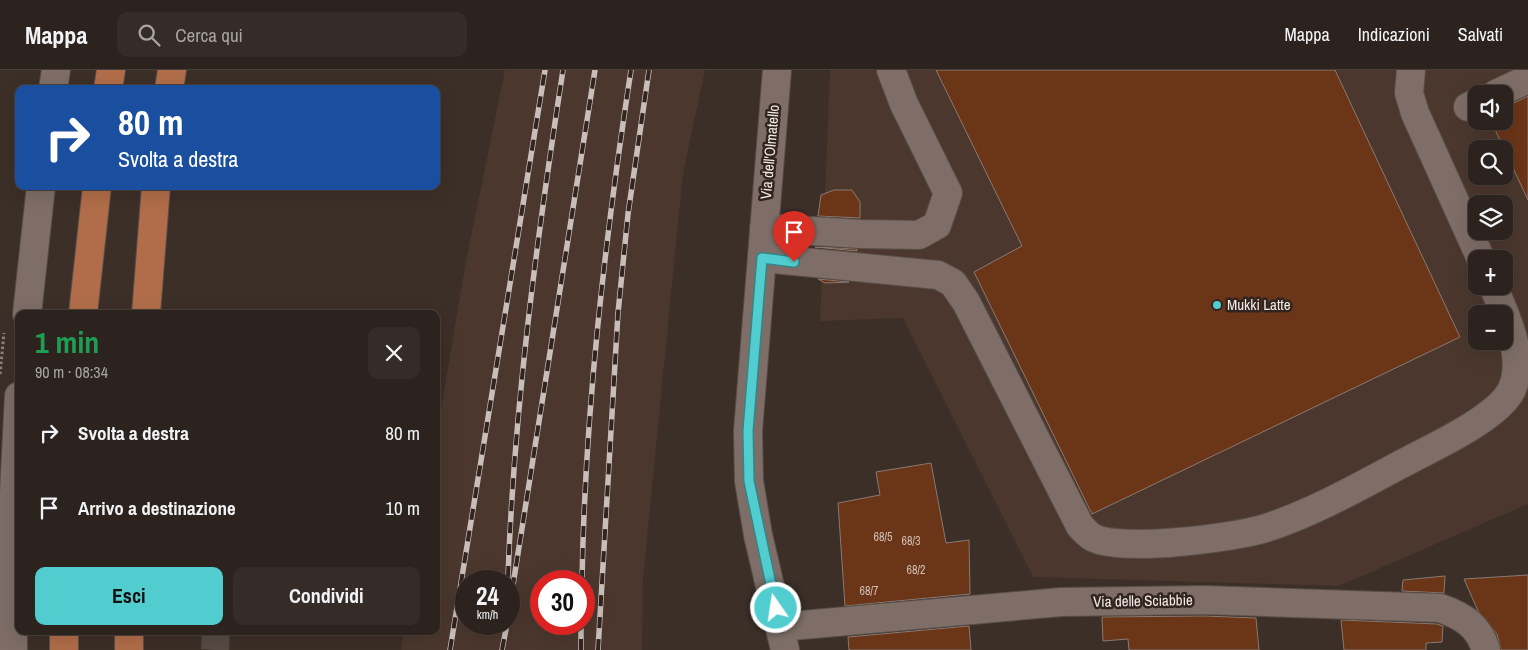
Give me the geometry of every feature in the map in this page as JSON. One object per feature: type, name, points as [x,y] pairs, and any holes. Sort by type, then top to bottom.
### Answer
[{"type":"main road","points":[[109,85],[111,70]]},
{"type":"main road","points":[[170,85],[172,70]]},
{"type":"main road","points":[[82,310],[96,190]]},
{"type":"main road","points":[[146,310],[156,190]]},
{"type":"main road","points":[[64,635],[64,650]]},
{"type":"main road","points":[[129,635],[129,650]]},
{"type":"street","points":[[54,85],[56,70]]},
{"type":"street","name":"Via dell'Olmatello","points":[[777,70],[748,431],[749,481],[783,638]]},
{"type":"street","points":[[764,228],[861,234],[919,235],[937,225],[948,194],[904,104],[891,70]]},
{"type":"street","points":[[1411,70],[1410,93],[1415,113],[1477,250]]},
{"type":"street","points":[[1513,86],[1528,79]]},
{"type":"street","points":[[27,310],[41,190]]},
{"type":"street","points":[[762,258],[938,275],[952,283],[966,302],[1080,526],[1094,538],[1122,544],[1187,541],[1265,528],[1316,508],[1446,441],[1502,405],[1517,375],[1515,353],[1506,315],[1497,295]]},
{"type":"street","points":[[14,650],[12,533],[15,474]]},
{"type":"street","name":"Via delle Sciabbie","points":[[783,638],[1061,602],[1214,601],[1440,608],[1461,615],[1474,626],[1486,650]]},
{"type":"shaded area","points":[[505,70],[705,70],[683,173],[643,578],[642,650],[401,650],[403,635],[440,635],[440,414],[466,261]]},
{"type":"shaded area","points":[[830,70],[1528,70],[1528,504],[1339,586],[1033,577],[903,318],[820,321]]},
{"type":"building","name":"Mukki Latte","points":[[936,70],[1335,70],[1460,337],[1092,514],[974,272],[1022,246]]},
{"type":"building","points":[[1528,96],[1528,200],[1513,168],[1513,140],[1500,140],[1495,130],[1513,130],[1513,104]]},
{"type":"building","points":[[834,190],[852,190],[860,202],[860,218],[818,216],[821,195]]},
{"type":"building","points":[[815,247],[857,249],[857,251]]},
{"type":"building","points":[[818,279],[849,282],[825,283]]},
{"type":"building","points":[[931,463],[946,543],[969,540],[970,594],[845,606],[838,503],[880,495],[876,472]]},
{"type":"building","points":[[1528,575],[1528,650],[1501,650],[1497,634],[1478,611],[1464,579]]},
{"type":"building","points":[[1445,576],[1444,593],[1402,591],[1403,580]]},
{"type":"building","points":[[1204,616],[1256,618],[1259,650],[1129,650],[1128,639],[1103,641],[1102,617]]},
{"type":"building","points":[[1341,620],[1437,624],[1443,626],[1442,642],[1426,643],[1426,650],[1344,650]]},
{"type":"building","points":[[969,626],[971,650],[849,650],[848,637]]},
{"type":"tunnel","points":[[215,650],[216,635]]},
{"type":"railway","points":[[450,650],[545,70]]},
{"type":"railway","points":[[508,570],[515,450],[521,386],[544,196],[563,70]]},
{"type":"railway","points":[[515,570],[595,70]]},
{"type":"railway","points":[[582,570],[587,453],[598,325],[613,197],[631,70]]},
{"type":"railway","points":[[598,650],[618,313],[628,214],[649,70]]},
{"type":"railway","points":[[502,650],[505,635]]},
{"type":"railway","points":[[581,635],[581,650]]},
{"type":"place","name":"Mukki Latte","points":[[1217,305]]},
{"type":"route","points":[[776,608],[758,535],[749,481],[748,431],[762,258],[794,262]]}]
